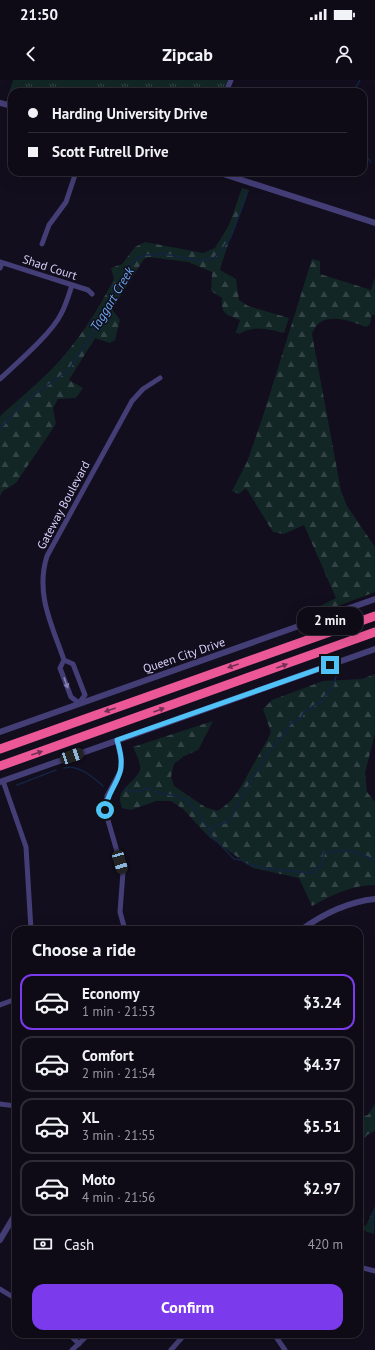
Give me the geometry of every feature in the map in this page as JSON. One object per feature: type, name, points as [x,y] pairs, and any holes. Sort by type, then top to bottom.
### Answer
[{"type":"highway","points":[[0,749],[375,616]]},
{"type":"highway","points":[[0,766],[375,632]]},
{"type":"street","points":[[42,244],[51,220],[66,202],[75,176]]},
{"type":"street","points":[[229,176],[375,223]]},
{"type":"street","points":[[0,268],[1,262]]},
{"type":"street","name":"Shad Court","points":[[1,262],[88,290],[92,294]]},
{"type":"street","points":[[0,379],[56,322],[61,314],[72,285]]},
{"type":"street","name":"Gateway Boulevard","points":[[64,660],[73,664],[85,694],[79,703],[71,697],[60,668],[64,660],[42,595],[42,571],[47,556],[132,401],[143,388],[160,378]]},
{"type":"street","name":"Queen City Drive","points":[[0,732],[375,599]]},
{"type":"street","points":[[31,926],[26,847],[2,781],[375,649]]},
{"type":"street","points":[[117,740],[121,759],[121,770],[108,796],[105,810],[123,872],[120,912],[124,926]]},
{"type":"street","points":[[307,926],[336,910],[360,901],[375,899]]},
{"type":"street","points":[[0,1005],[12,1000]]},
{"type":"street","points":[[0,1104],[12,1106]]},
{"type":"street","points":[[0,1240],[12,1220]]},
{"type":"street","points":[[363,1268],[375,1271]]},
{"type":"street","points":[[0,1289],[12,1296]]},
{"type":"street","points":[[73,1338],[79,1344]]},
{"type":"street","points":[[72,1350],[85,1338]]},
{"type":"street","points":[[171,1350],[182,1338]]},
{"type":"street","points":[[277,1338],[285,1350]]},
{"type":"green space","points":[[13,80],[231,80],[228,88],[10,88]]},
{"type":"green space","points":[[72,80],[94,81],[91,88],[69,88]]},
{"type":"green space","points":[[242,188],[249,190],[226,249],[220,270],[236,279],[239,300],[248,306],[289,318],[284,333],[267,329],[250,329],[239,334],[236,332],[240,320],[225,313],[222,308],[222,298],[211,291],[212,272],[188,262],[149,257],[144,259],[112,309],[120,320],[115,340],[110,343],[95,338],[69,380],[83,388],[76,398],[58,399],[53,408],[56,424],[16,483],[3,491],[0,496],[0,416],[63,357],[83,331],[114,279],[111,268],[122,264],[135,247],[145,242],[203,253],[215,248],[229,225]]},
{"type":"green space","points":[[312,259],[320,261],[320,274],[371,290],[375,277],[375,315],[372,315],[370,324],[366,327],[343,320],[328,319],[321,322],[312,334],[341,491],[347,506],[375,547],[375,592],[322,612],[319,610],[320,606],[336,598],[304,525],[284,534],[273,532],[246,488],[239,494],[232,491],[247,462],[262,419]]},
{"type":"green space","points":[[375,674],[375,733],[365,773],[367,792],[375,802],[375,885],[367,885],[350,889],[312,906],[299,878],[253,868],[209,837],[183,809],[171,801],[156,801],[131,810],[122,808],[120,798],[122,793],[136,777],[140,769],[139,760],[133,747],[213,721],[198,750],[184,756],[174,764],[171,777],[174,786],[205,807],[217,811],[235,795],[268,739],[271,732],[263,709],[272,700],[323,681],[362,679]]},
{"type":"green space","points":[[375,1104],[375,1131],[367,1135],[363,1140],[363,1116],[368,1115]]},
{"type":"green space","points":[[375,1206],[374,1234],[363,1230],[363,1226],[366,1226]]},
{"type":"waterway","name":"Taggart Creek","points":[[355,88],[360,80]]},
{"type":"waterway","points":[[367,158],[371,162]]},
{"type":"waterway","name":"Taggart Creek","points":[[0,429],[24,402],[68,371],[106,311],[129,266],[137,258],[146,255],[165,254],[199,261],[214,258],[231,237],[243,204],[245,193]]},
{"type":"waterway","points":[[337,673],[333,686],[323,700],[304,712],[301,718],[290,724],[284,734],[265,757],[228,822],[218,825],[208,832],[234,859],[241,860],[247,864],[270,869],[312,873],[322,864],[324,853],[340,851],[351,851],[375,860]]},
{"type":"waterway","points":[[64,768],[75,768],[85,772],[103,786]]},
{"type":"waterway","points":[[17,785],[56,770]]},
{"type":"waterway","points":[[125,789],[135,792],[149,788],[153,791],[180,797],[192,806],[211,830]]},
{"type":"waterway","points":[[372,1229],[373,1213],[375,1212]]},
{"type":"route","points":[[105,810],[108,796],[121,770],[121,754],[117,740],[330,665]]}]
